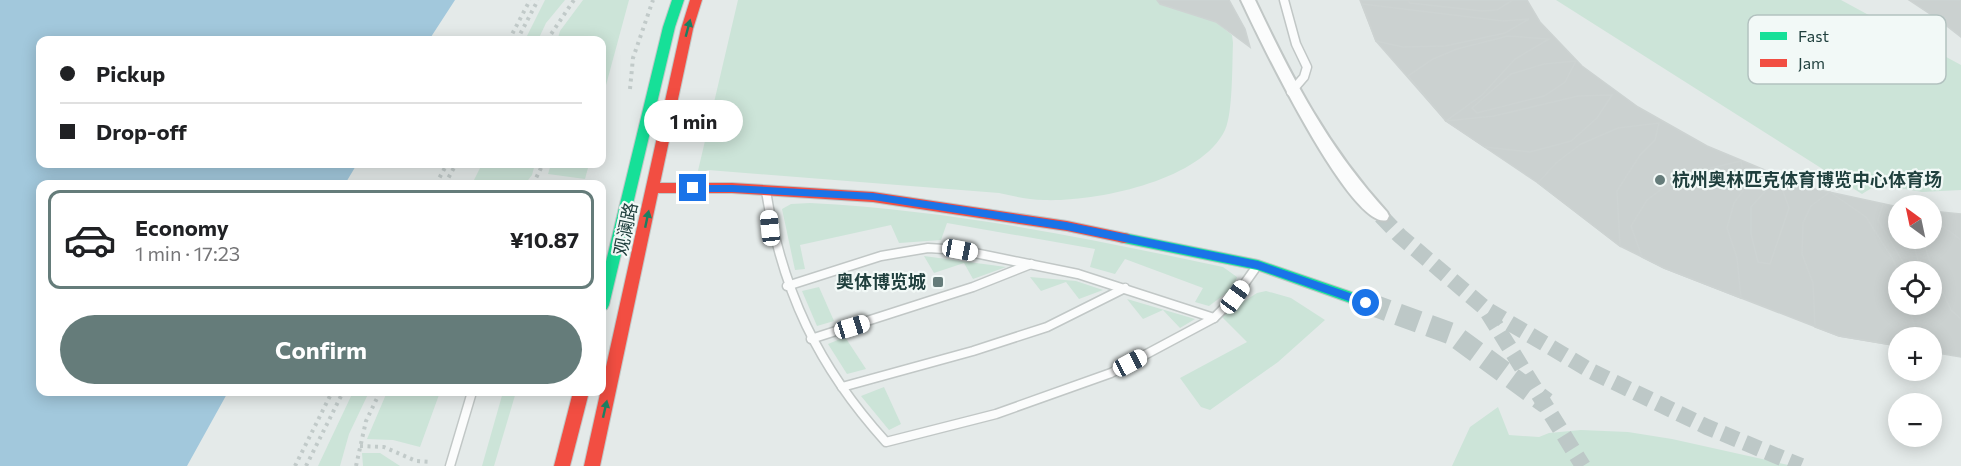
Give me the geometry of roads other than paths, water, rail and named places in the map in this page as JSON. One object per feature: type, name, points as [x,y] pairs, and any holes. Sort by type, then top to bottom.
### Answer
[{"type":"main road","name":"观澜路","points":[[606,283],[614,239],[678,0]]},
{"type":"main road","name":"观澜路","points":[[592,466],[687,29],[696,0]]},
{"type":"main road","points":[[653,188],[873,197],[1055,224],[1258,265],[1366,303]]},
{"type":"main road","points":[[562,466],[580,396]]},
{"type":"street","points":[[1248,0],[1316,136],[1350,184],[1381,216]]},
{"type":"lane","points":[[1284,0],[1296,44],[1307,67],[1304,77],[1292,92]]},
{"type":"lane","points":[[766,191],[770,228],[787,286],[811,339],[867,423],[886,442],[996,414],[1111,374],[1214,318],[1235,297],[1258,265]]},
{"type":"lane","points":[[787,286],[881,256],[928,248],[960,250],[1078,274],[1214,318]]},
{"type":"lane","points":[[811,339],[973,287],[1031,264]]},
{"type":"lane","points":[[842,387],[973,351],[1047,327],[1125,288]]},
{"type":"lane","points":[[450,466],[471,396]]},
{"type":"water","points":[[0,0],[455,0],[432,36],[36,36],[36,168],[355,168],[347,180],[36,180],[36,396],[226,396],[187,466],[0,466]]},
{"type":"tunnel","points":[[1381,216],[1400,236],[1486,309],[1591,371],[1707,427],[1801,466]]},
{"type":"tunnel","points":[[1367,303],[1452,334],[1546,403]]},
{"type":"tunnel","points":[[1488,313],[1583,466]]},
{"type":"place","name":"杭州奥林匹克体育博览中心体育场","points":[[1660,180]]},
{"type":"place","name":"奥体博览城","points":[[938,282]]}]
